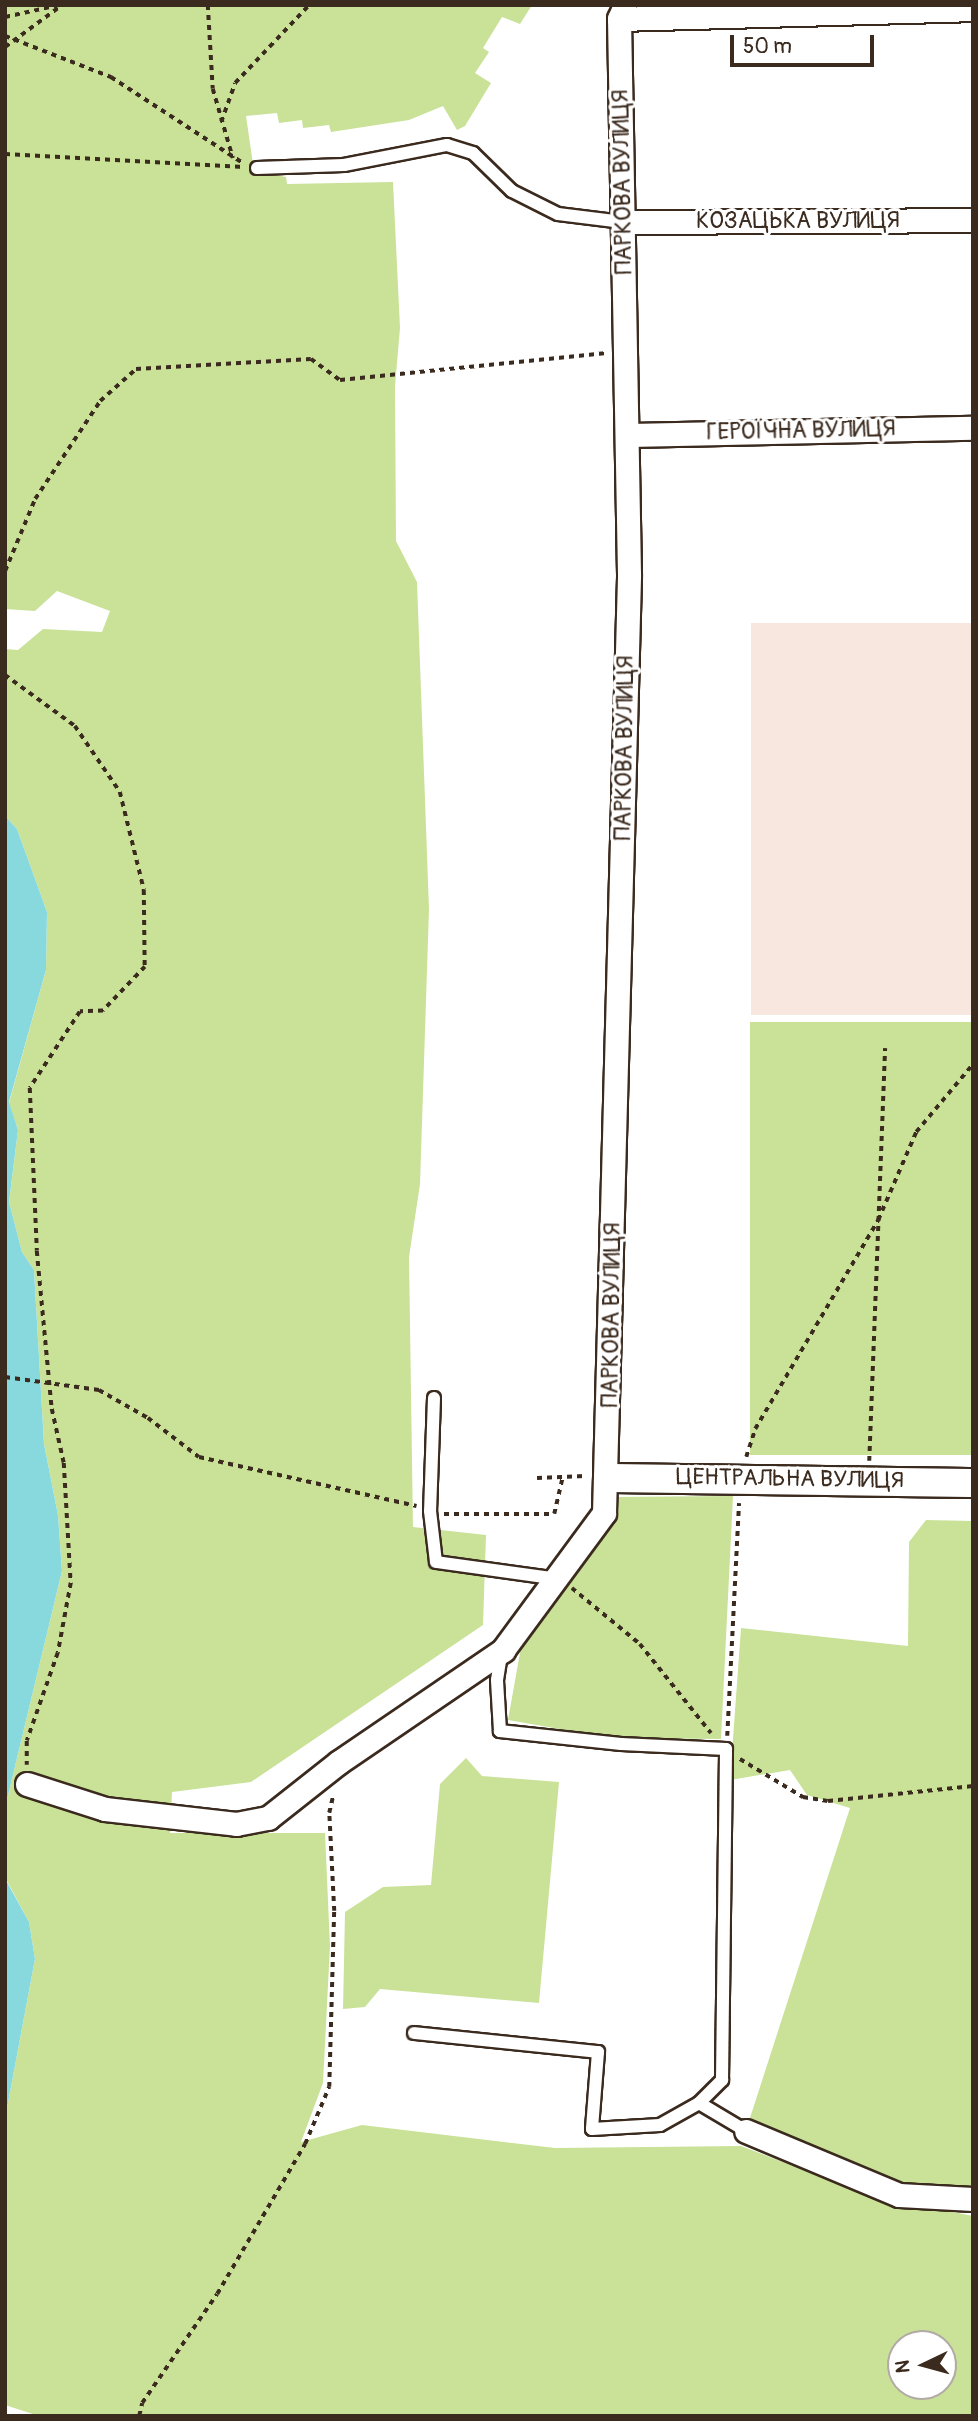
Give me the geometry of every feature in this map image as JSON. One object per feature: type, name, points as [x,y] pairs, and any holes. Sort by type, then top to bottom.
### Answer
[{"type":"street","points":[[622,12],[973,9]]},
{"type":"street","name":"ПАРКОВА ВУЛИЦЯ","points":[[27,1784],[105,1809],[236,1824],[268,1818],[339,1762],[503,1650],[558,1579],[604,1513],[608,1478],[629,435],[623,222],[622,12]]},
{"type":"street","name":"КОЗАЦЬКА ВУЛИЦЯ","points":[[623,222],[973,220]]},
{"type":"street","name":"ГЕРОЇЧНА ВУЛИЦЯ","points":[[629,435],[973,428]]},
{"type":"street","name":"ЦЕНТРАЛЬНА ВУЛИЦЯ","points":[[608,1478],[740,1477],[973,1483]]},
{"type":"street","points":[[746,2131],[899,2195],[973,2199]]},
{"type":"lane","points":[[257,168],[344,165],[447,145],[472,153],[512,191],[558,214],[623,222]]},
{"type":"lane","points":[[434,1398],[430,1511],[436,1562],[558,1579]]},
{"type":"lane","points":[[414,2033],[598,2052],[592,2129],[660,2125],[699,2104],[722,2080],[726,1749],[500,1731],[497,1680],[503,1650]]},
{"type":"lane","points":[[699,2104],[746,2131]]},
{"type":"path","points":[[5,17],[61,5]]},
{"type":"path","points":[[5,47],[61,5]]},
{"type":"path","points":[[208,5],[213,89],[221,124],[234,160]]},
{"type":"path","points":[[221,124],[235,83],[309,5]]},
{"type":"path","points":[[5,36],[111,77],[234,160],[257,168]]},
{"type":"path","points":[[5,154],[257,168]]},
{"type":"path","points":[[5,571],[35,499],[100,401],[136,369],[311,359],[340,380],[626,351]]},
{"type":"path","points":[[5,675],[75,726],[120,792],[144,890],[145,967],[103,1011],[80,1012],[30,1088],[37,1251],[47,1380],[64,1463],[71,1583],[58,1653],[27,1741],[27,1784]]},
{"type":"path","points":[[868,1480],[885,1048]]},
{"type":"path","points":[[726,1749],[740,1477],[755,1429],[878,1220],[916,1132],[973,1064]]},
{"type":"path","points":[[5,1377],[47,1380],[99,1390],[148,1418],[199,1457],[261,1474],[408,1502],[430,1511],[454,1516],[554,1514],[562,1478]]},
{"type":"path","points":[[537,1478],[572,1478]]},
{"type":"path","points":[[558,1579],[594,1603],[640,1644],[726,1749],[771,1781],[803,1797],[828,1801],[973,1786]]},
{"type":"path","points":[[139,2416],[142,2403],[217,2294],[304,2144],[329,2087],[334,1911],[329,1813],[339,1762]]},
{"type":"shaded area","points":[[751,623],[973,623],[973,1015],[751,1015]]},
{"type":"green space","points":[[5,5],[532,5],[520,24],[502,17],[483,48],[489,52],[475,73],[491,83],[465,126],[457,130],[443,106],[409,120],[331,132],[329,125],[303,128],[302,120],[279,123],[277,113],[246,116],[254,171],[286,177],[287,184],[393,182],[400,328],[395,386],[396,541],[417,582],[429,909],[420,1184],[409,1257],[413,1527],[486,1535],[483,1625],[251,1782],[172,1792],[170,1833],[325,1833],[330,1946],[323,2083],[301,2142],[362,2125],[555,2148],[741,2146],[868,2195],[973,2216],[973,2416],[39,2416],[5,2405],[5,2119],[35,1959],[29,1922],[7,1881],[5,1808],[62,1571],[58,1515],[44,1444],[34,1270],[22,1252],[9,1202],[18,1130],[9,1103],[46,970],[47,912],[17,829],[5,816],[5,649],[18,650],[43,629],[102,632],[110,611],[57,591],[35,611],[5,609]]},
{"type":"green space","points":[[750,1022],[973,1022],[973,1455],[750,1455]]},
{"type":"green space","points":[[733,1496],[721,1739],[611,1738],[508,1720],[521,1647],[610,1520],[613,1497]]},
{"type":"green space","points":[[926,1520],[973,1521],[973,2190],[900,2188],[749,2121],[850,1808],[807,1795],[790,1770],[730,1780],[741,1628],[908,1646],[909,1542]]},
{"type":"green space","points":[[466,1758],[482,1776],[559,1782],[539,2003],[380,1989],[365,2007],[343,2009],[345,1912],[383,1887],[431,1885],[440,1784]]},
{"type":"water","points":[[5,816],[17,829],[47,912],[46,970],[9,1102],[18,1130],[9,1202],[22,1252],[34,1270],[44,1444],[58,1515],[62,1571],[5,1808]]},
{"type":"water","points":[[5,1865],[7,1882],[29,1922],[35,1959],[5,2119]]}]
